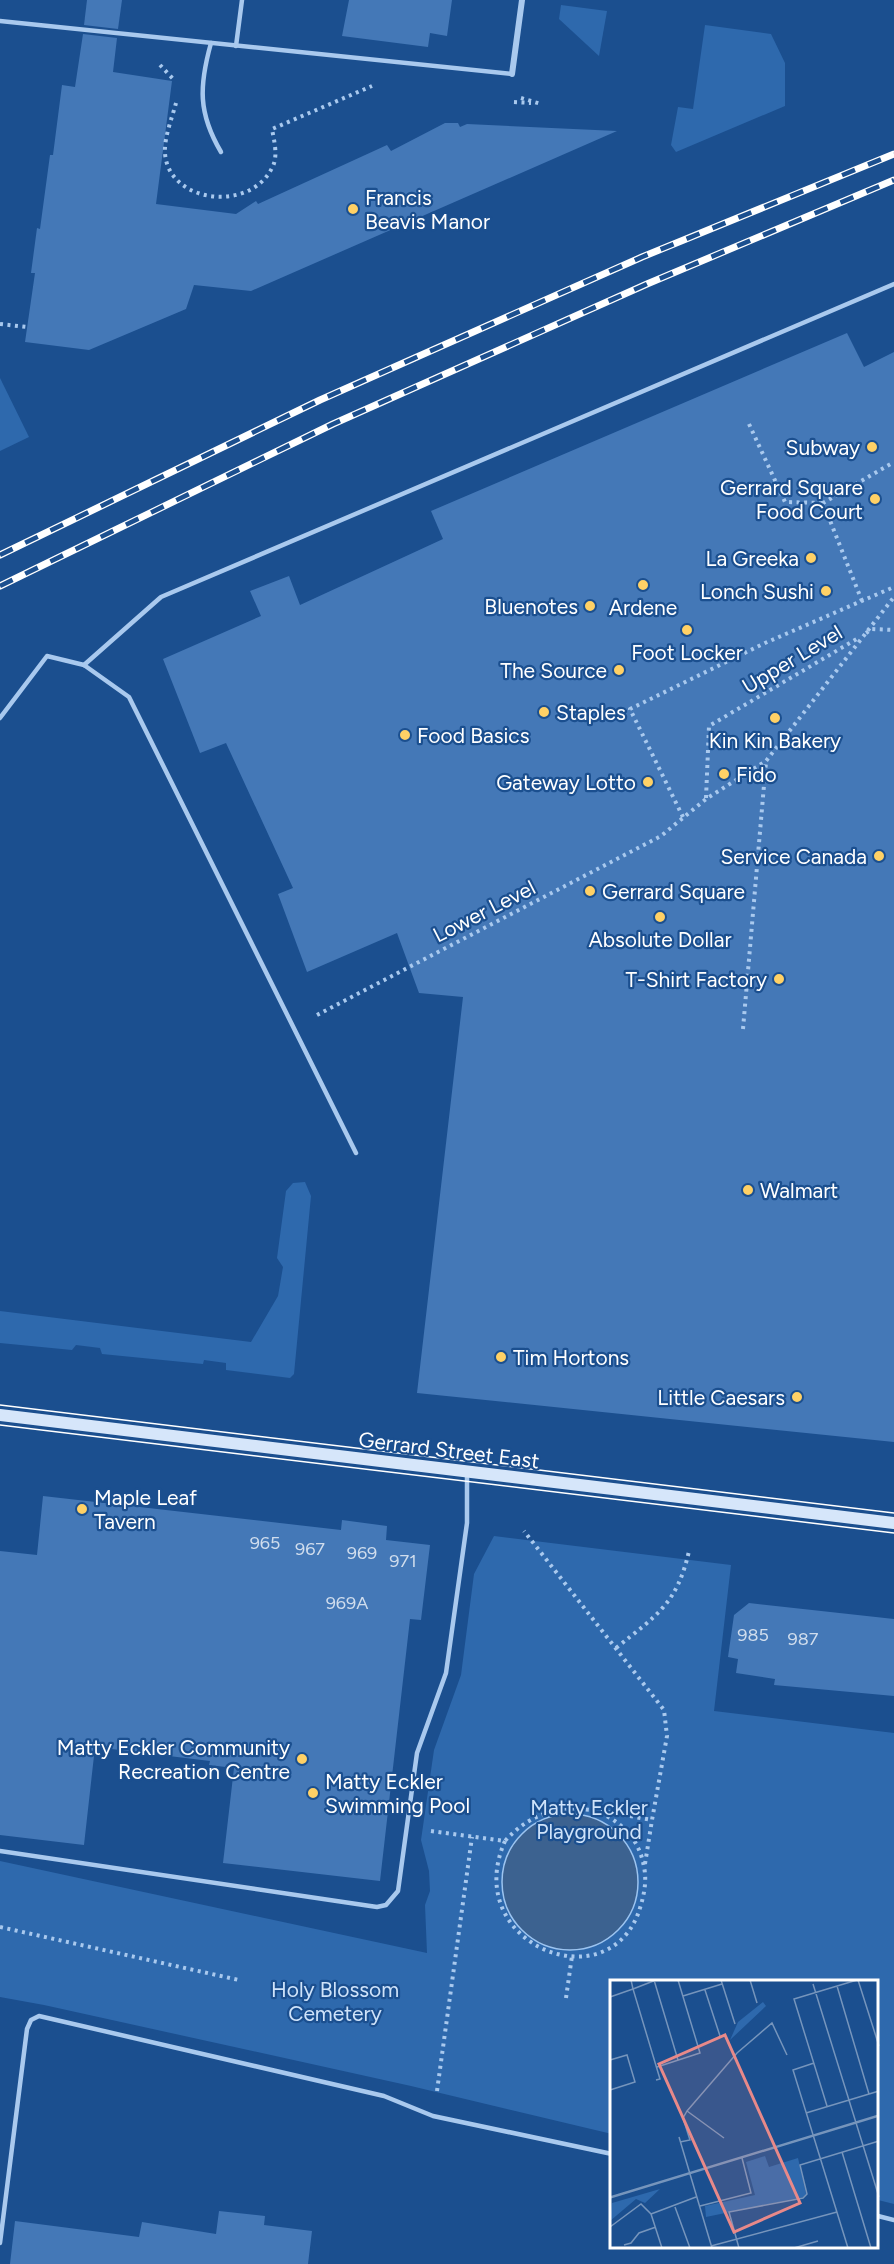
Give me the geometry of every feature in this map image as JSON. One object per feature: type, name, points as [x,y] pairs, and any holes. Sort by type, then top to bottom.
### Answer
[{"type":"main road","name":"Gerrard Street East","points":[[0,1415],[894,1523]]},
{"type":"street","points":[[512,74],[522,0]]},
{"type":"lane","points":[[236,46],[242,0]]},
{"type":"lane","points":[[0,21],[512,74]]},
{"type":"lane","points":[[211,43],[202,78],[207,128],[221,152]]},
{"type":"lane","points":[[84,665],[160,597],[894,284]]},
{"type":"lane","points":[[0,718],[47,656],[84,665],[129,697],[295,1026],[356,1153]]},
{"type":"lane","points":[[0,1851],[377,1907],[386,1905],[398,1891],[417,1753],[446,1673],[467,1523],[467,1472]]},
{"type":"lane","points":[[0,2243],[27,2029],[31,2020],[39,2016],[384,2096],[433,2116],[610,2154]]},
{"type":"lane","points":[[879,2216],[894,2220]]},
{"type":"path","points":[[0,324],[27,327]]},
{"type":"path","points":[[748,424],[785,502],[823,503],[894,462]]},
{"type":"path","points":[[823,503],[862,601]]},
{"type":"path","points":[[683,817],[630,709],[765,643],[894,587]]},
{"type":"path","name":"Lower Level","points":[[295,1026],[661,836],[706,799],[766,761],[894,597]]},
{"type":"path","name":"Upper Level","points":[[706,799],[709,726],[873,629],[894,630]]},
{"type":"path","points":[[743,1029],[766,761]]},
{"type":"path","points":[[524,1531],[666,1714],[667,1736],[644,1866],[644,1893],[631,1928],[617,1942],[585,1956],[572,1956],[533,1945],[517,1932],[506,1916],[501,1903],[498,1862],[505,1841],[523,1824],[547,1811],[561,1809],[591,1810],[652,1820]]},
{"type":"path","points":[[616,1648],[660,1613],[682,1581],[689,1551]]},
{"type":"path","points":[[591,1810],[612,1818],[631,1835],[640,1850],[644,1866]]},
{"type":"path","points":[[407,1828],[505,1841]]},
{"type":"path","points":[[433,2116],[472,1837]]},
{"type":"path","points":[[0,1927],[239,1980]]},
{"type":"path","points":[[566,1998],[572,1956]]},
{"type":"green space","points":[[561,5],[607,11],[599,56],[559,19]]},
{"type":"green space","points":[[705,25],[771,34],[785,63],[785,106],[676,152],[671,145],[678,107],[693,109]]},
{"type":"green space","points":[[0,378],[29,437],[0,451]]},
{"type":"green space","points":[[305,1182],[311,1196],[294,1374],[290,1378],[226,1370],[226,1363],[204,1360],[203,1364],[102,1354],[100,1348],[76,1345],[72,1350],[0,1343],[0,1311],[251,1342],[278,1296],[283,1267],[277,1258],[286,1191],[293,1183]]},
{"type":"green space","name":"Matty Eckler Playground","points":[[494,1536],[731,1565],[714,1711],[894,1733],[894,2204],[879,2200],[879,1980],[610,1980],[610,2134],[411,2086],[0,1997],[0,1861],[427,1953],[425,1905],[430,1891],[429,1871],[421,1840],[434,1750],[461,1675],[474,1574]]},
{"type":"shaded area","points":[[570,1814],[596,1819],[608,1825],[618,1834],[627,1844],[633,1856],[638,1882],[633,1908],[627,1920],[618,1930],[608,1939],[596,1945],[570,1950],[544,1945],[532,1939],[522,1930],[513,1920],[507,1908],[502,1882],[507,1856],[513,1844],[522,1834],[532,1825],[544,1819]]},
{"type":"building","points":[[87,0],[122,0],[118,29],[84,25]]},
{"type":"building","points":[[349,0],[452,0],[447,36],[430,33],[428,47],[342,36]]},
{"type":"building","name":"Francis Beavis Manor","points":[[83,34],[117,38],[113,72],[172,81],[156,204],[236,214],[256,201],[258,204],[387,145],[391,151],[445,123],[458,123],[460,127],[467,124],[617,131],[251,291],[194,285],[186,309],[89,350],[25,342],[35,273],[31,273],[37,228],[40,229],[50,155],[53,155],[62,85],[75,87]]},
{"type":"building","name":"Gerrard Square","points":[[847,333],[864,367],[894,352],[894,1442],[417,1393],[463,997],[419,993],[397,933],[307,972],[278,894],[293,888],[226,743],[200,753],[163,659],[261,616],[250,591],[289,576],[300,605],[443,539],[431,511]]},
{"type":"building","points":[[43,1496],[341,1530],[342,1520],[387,1526],[386,1540],[430,1545],[421,1620],[410,1619],[380,1881],[223,1863],[234,1768],[209,1765],[210,1761],[95,1747],[84,1845],[0,1835],[0,1551],[37,1555]]},
{"type":"building","points":[[749,1603],[894,1619],[894,1696],[774,1685],[775,1679],[736,1673],[738,1659],[728,1657],[734,1615]]},
{"type":"building","points":[[219,2211],[265,2216],[264,2225],[312,2231],[308,2264],[10,2264],[15,2221],[139,2237],[142,2222],[216,2234]]},
{"type":"tram line","points":[[0,1405],[894,1513]]},
{"type":"tram line","points":[[0,1425],[894,1533]]},
{"type":"railway","points":[[0,555],[320,400],[642,257],[894,154]]},
{"type":"railway","points":[[0,586],[333,424],[647,284],[894,180]]},
{"type":"place","name":"Francis Beavis Manor","points":[[353,209]]},
{"type":"place","name":"Subway","points":[[872,447]]},
{"type":"place","name":"Gerrard Square Food Court","points":[[875,499]]},
{"type":"place","name":"La Greeka","points":[[811,558]]},
{"type":"place","name":"Ardene","points":[[643,585]]},
{"type":"place","name":"Lonch Sushi","points":[[826,591]]},
{"type":"place","name":"Bluenotes","points":[[590,606]]},
{"type":"place","name":"Foot Locker","points":[[687,630]]},
{"type":"place","name":"The Source","points":[[619,670]]},
{"type":"place","name":"Staples","points":[[544,712]]},
{"type":"place","name":"Kin Kin Bakery","points":[[775,718]]},
{"type":"place","name":"Food Basics","points":[[405,735]]},
{"type":"place","name":"Fido","points":[[724,774]]},
{"type":"place","name":"Gateway Lotto","points":[[648,782]]},
{"type":"place","name":"Service Canada","points":[[879,856]]},
{"type":"place","name":"Gerrard Square","points":[[590,891]]},
{"type":"place","name":"Absolute Dollar","points":[[660,917]]},
{"type":"place","name":"T-Shirt Factory","points":[[779,979]]},
{"type":"place","name":"Walmart","points":[[748,1190]]},
{"type":"place","name":"Tim Hortons","points":[[501,1357]]},
{"type":"place","name":"Little Caesars","points":[[797,1397]]},
{"type":"place","name":"Maple Leaf Tavern","points":[[82,1509]]},
{"type":"place","name":"Matty Eckler Community Recreation Centre","points":[[302,1759]]},
{"type":"place","name":"Matty Eckler Swimming Pool","points":[[313,1793]]},
{"type":"park label","name":"Holy Blossom Cemetery","points":[[335,2001]]}]
